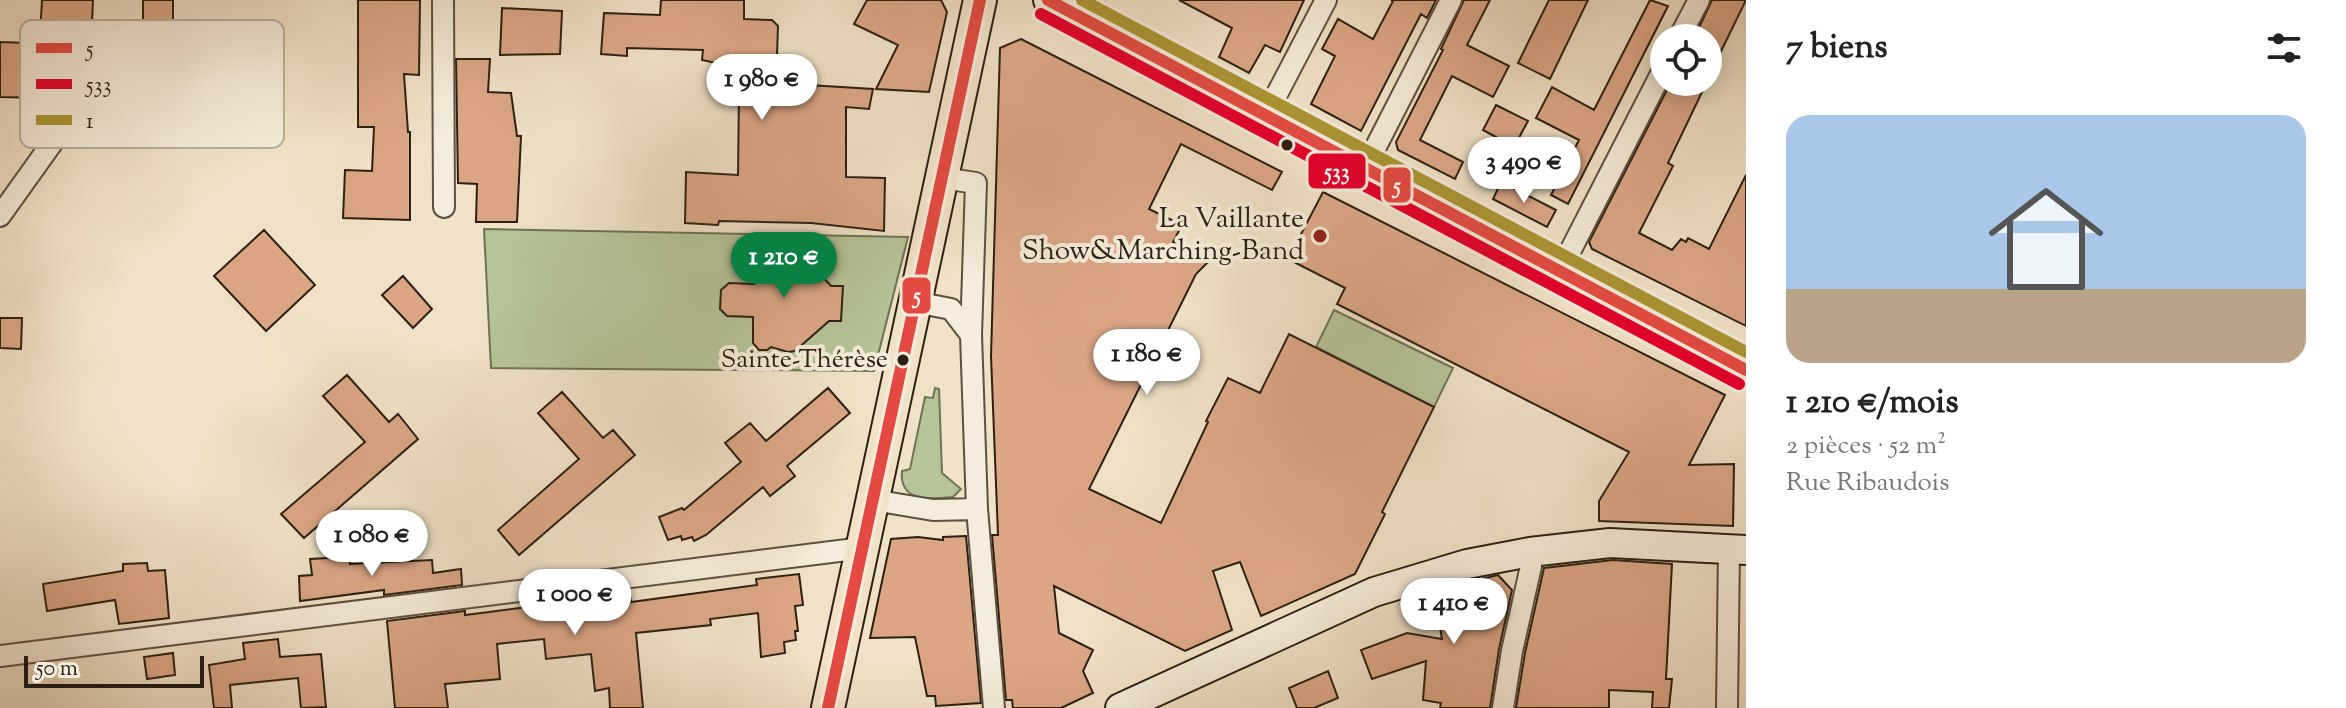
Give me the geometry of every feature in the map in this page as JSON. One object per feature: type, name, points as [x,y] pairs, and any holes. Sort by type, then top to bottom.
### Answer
[{"type":"main road","points":[[828,708],[980,0]]},
{"type":"main road","points":[[1048,0],[1746,370]]},
{"type":"main road","points":[[1120,708],[1374,592],[1467,564],[1530,552],[1610,543],[1738,549]]},
{"type":"street","points":[[443,0],[444,207]]},
{"type":"street","points":[[1266,115],[1326,0]]},
{"type":"street","points":[[1365,168],[1451,0]]},
{"type":"street","points":[[1686,24],[1699,0]]},
{"type":"street","points":[[1560,271],[1650,95]]},
{"type":"street","points":[[0,216],[49,148]]},
{"type":"street","points":[[942,178],[976,183],[971,335],[977,509],[994,708]]},
{"type":"street","points":[[915,302],[951,309],[971,335]]},
{"type":"street","points":[[873,500],[933,510],[977,509]]},
{"type":"street","points":[[0,656],[863,548]]},
{"type":"street","points":[[1727,708],[1738,549]]},
{"type":"street","points":[[1503,708],[1531,566],[1530,552]]},
{"type":"green space","points":[[484,229],[908,237],[874,371],[491,368]]},
{"type":"green space","points":[[1334,310],[1453,368],[1434,407],[1316,347]]},
{"type":"green space","points":[[935,388],[939,389],[942,473],[961,489],[953,497],[918,497],[905,489],[902,481],[902,471],[910,469],[925,397],[933,398]]},
{"type":"building","points":[[42,0],[93,0],[92,20],[41,20]]},
{"type":"building","points":[[143,0],[173,0],[173,20],[143,20]]},
{"type":"building","points":[[358,0],[420,0],[419,75],[404,74],[410,132],[410,220],[343,218],[345,170],[372,171],[374,127],[358,127]]},
{"type":"building","points":[[661,0],[744,0],[744,19],[772,20],[778,26],[776,83],[873,89],[869,109],[846,107],[846,177],[885,178],[884,231],[811,223],[685,223],[686,172],[738,175],[739,92],[717,92],[718,67],[715,67],[716,63],[702,60],[703,50],[627,48],[627,56],[601,54],[604,13],[660,15]]},
{"type":"building","points":[[867,0],[941,0],[947,12],[929,92],[876,89],[898,45],[854,24]]},
{"type":"building","points":[[1179,0],[1304,0],[1280,52],[1265,45],[1249,73],[1219,57],[1232,28]]},
{"type":"building","points":[[1391,0],[1436,0],[1427,18],[1421,14],[1361,131],[1311,104],[1335,56],[1322,49],[1338,19],[1373,39]]},
{"type":"building","points":[[1464,0],[1490,0],[1467,45],[1509,66],[1493,97],[1452,76],[1420,140],[1463,162],[1455,179],[1398,150],[1396,142],[1443,50]]},
{"type":"building","points":[[1549,0],[1588,0],[1550,79],[1518,63]]},
{"type":"building","points":[[1650,0],[1668,6],[1659,24],[1650,24],[1650,42],[1568,204],[1551,195],[1579,140],[1536,118],[1552,87],[1594,110]]},
{"type":"building","points":[[1712,0],[1746,0],[1722,49],[1722,24],[1701,24]]},
{"type":"building","points":[[502,8],[562,11],[560,54],[500,55]]},
{"type":"building","points":[[1021,39],[1282,172],[1272,190],[1181,144],[1149,209],[1182,225],[1173,242],[1210,260],[1196,274],[1089,489],[1161,523],[1228,378],[1260,393],[1289,334],[1434,407],[1355,574],[1261,616],[1240,562],[1213,571],[1232,630],[1185,651],[1054,586],[1059,633],[1093,650],[1083,671],[1093,693],[1061,708],[1013,708],[1012,700],[1006,700],[992,535],[998,535],[991,356],[1000,48]]},
{"type":"building","points":[[0,42],[20,43],[20,98],[0,97]]},
{"type":"building","points":[[456,59],[490,59],[488,92],[511,93],[517,136],[521,136],[517,222],[476,222],[477,184],[458,183]]},
{"type":"building","points":[[1664,96],[1700,96],[1668,163],[1673,166],[1639,233],[1672,250],[1681,239],[1686,242],[1688,238],[1709,249],[1746,175],[1746,326],[1592,249],[1589,242]]},
{"type":"building","points":[[1496,105],[1528,121],[1514,147],[1483,130]]},
{"type":"building","points":[[1501,182],[1556,210],[1547,227],[1493,199]]},
{"type":"building","points":[[1323,192],[1725,395],[1689,465],[1734,464],[1733,526],[1599,521],[1599,501],[1629,452],[1337,304],[1345,288],[1288,259]]},
{"type":"building","points":[[264,230],[315,285],[266,331],[214,276]]},
{"type":"building","points":[[775,240],[809,262],[831,286],[843,286],[841,321],[829,321],[795,351],[771,347],[759,350],[753,343],[753,317],[727,316],[720,309],[721,290],[729,283],[754,284],[755,257]]},
{"type":"building","points":[[403,276],[432,309],[413,328],[382,295]]},
{"type":"building","points":[[0,318],[22,318],[21,349],[0,348]]},
{"type":"building","points":[[347,375],[389,422],[398,414],[418,439],[304,538],[281,514],[365,442],[323,396]]},
{"type":"building","points":[[828,388],[850,413],[787,466],[795,476],[770,496],[763,487],[706,535],[694,541],[692,537],[682,540],[681,536],[668,540],[659,517],[682,508],[684,510],[741,462],[725,443],[750,423],[766,441]]},
{"type":"building","points":[[562,392],[603,438],[613,430],[635,455],[519,555],[498,530],[579,459],[538,413]]},
{"type":"building","points":[[966,536],[981,703],[936,706],[935,696],[927,696],[915,637],[870,638],[891,539],[918,537],[943,540],[943,537]]},
{"type":"building","points":[[349,557],[350,564],[432,560],[433,573],[461,569],[462,585],[384,595],[384,590],[300,601],[299,576],[312,575],[310,559]]},
{"type":"building","points":[[1613,560],[1672,564],[1666,679],[1672,679],[1669,708],[1652,708],[1653,692],[1609,690],[1609,708],[1516,708],[1544,568]]},
{"type":"building","points":[[147,563],[148,571],[165,570],[169,618],[119,624],[115,600],[47,611],[43,584],[123,571],[123,564]]},
{"type":"building","points":[[799,574],[803,605],[795,606],[798,631],[795,631],[796,640],[784,642],[785,653],[761,657],[758,613],[710,619],[711,625],[636,633],[643,708],[610,708],[609,688],[595,691],[591,654],[546,659],[544,639],[497,644],[500,679],[445,684],[448,708],[395,708],[387,621],[465,611],[465,615],[630,594],[631,602],[757,585],[756,579]]},
{"type":"building","points":[[1498,575],[1512,590],[1490,708],[1440,708],[1441,703],[1423,700],[1426,661],[1372,679],[1361,650],[1407,633],[1442,639],[1434,592],[1481,582],[1481,579]]},
{"type":"building","points":[[278,639],[280,657],[321,654],[326,707],[301,708],[298,678],[230,685],[232,708],[214,708],[209,665],[245,659],[243,643]]},
{"type":"building","points":[[173,653],[175,675],[147,679],[144,657]]},
{"type":"building","points":[[1328,671],[1338,698],[1314,708],[1297,708],[1289,688]]},
{"type":"transit line","name":"5","points":[[828,708],[980,0]]},
{"type":"transit line","name":"5","points":[[1048,0],[1746,370]]},
{"type":"transit line","name":"1","points":[[1082,0],[1746,352]]},
{"type":"transit line","name":"533","points":[[1041,14],[1739,384]]},
{"type":"place","name":"La Vaillante Show&Marching-Band","points":[[1320,236]]},
{"type":"place","name":"Sainte-Thérèse","points":[[903,360]]}]
